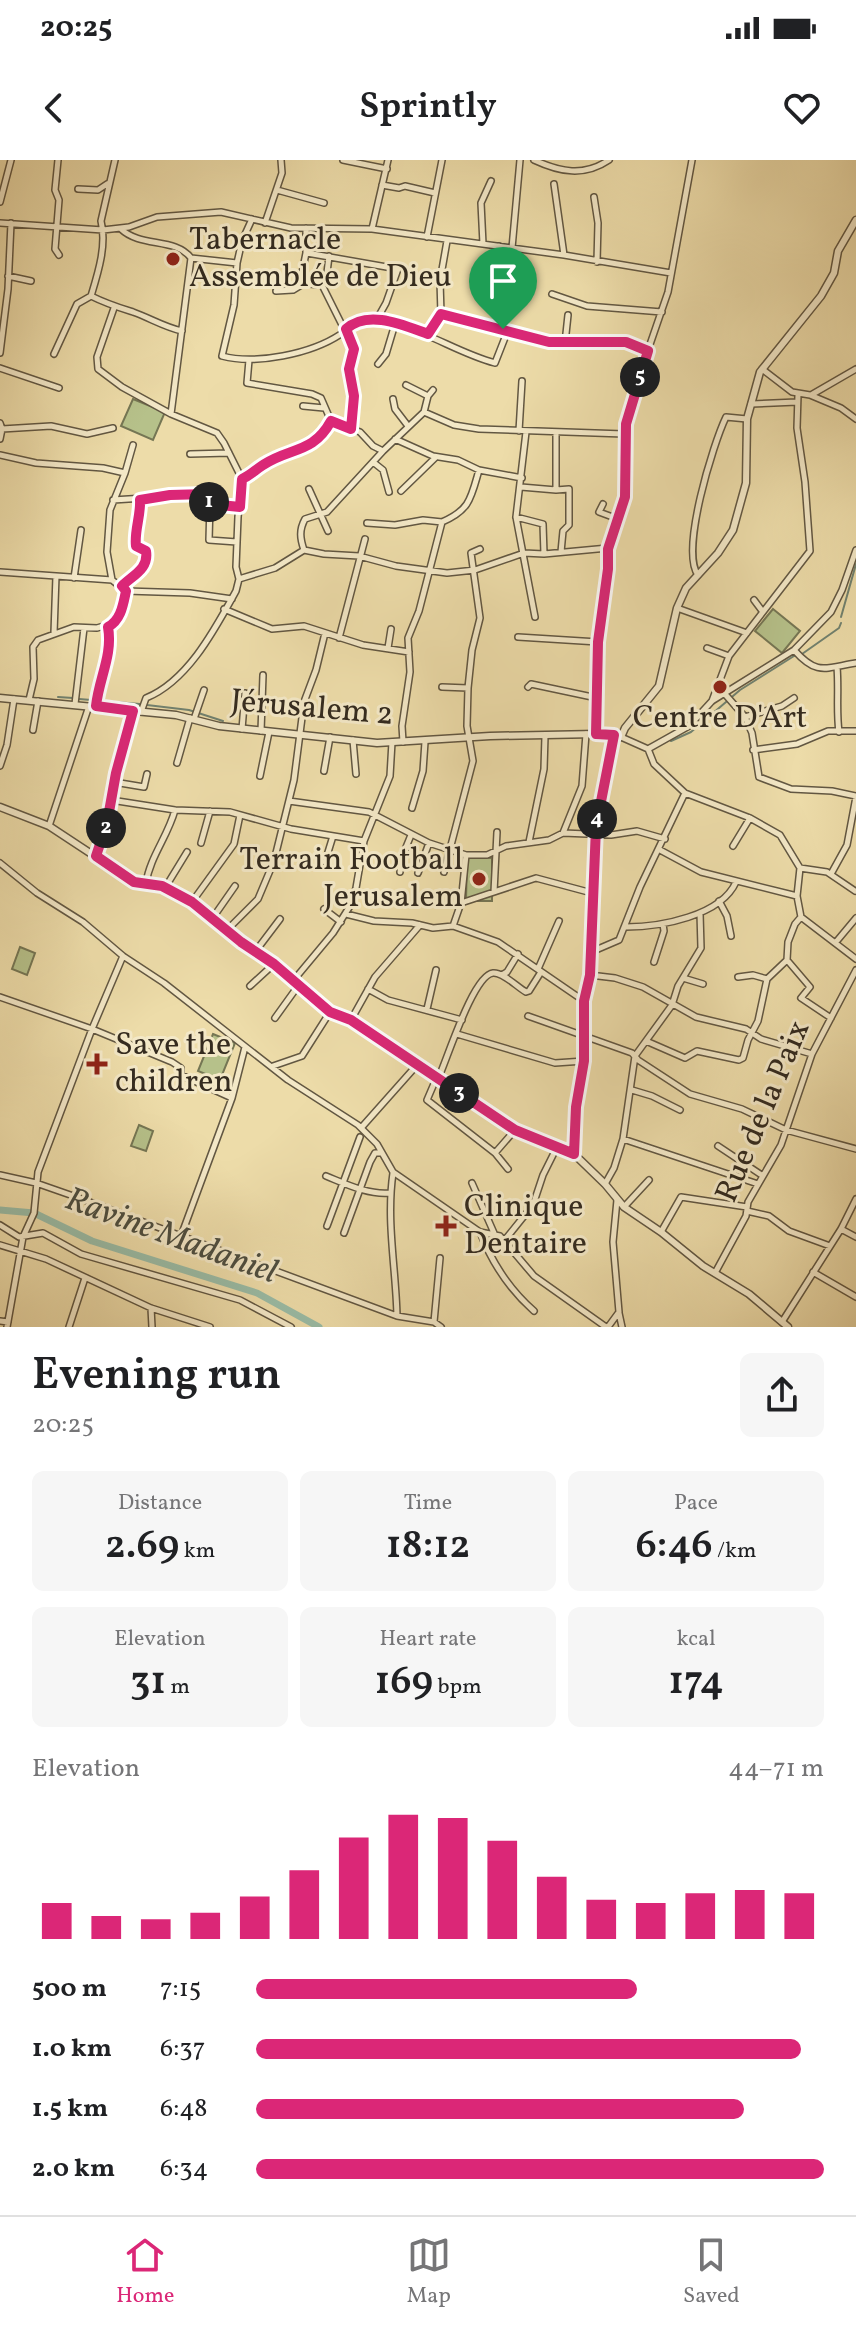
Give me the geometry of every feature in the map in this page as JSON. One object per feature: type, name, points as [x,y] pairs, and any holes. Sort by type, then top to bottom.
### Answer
[{"type":"street","points":[[0,202],[11,160]]},
{"type":"street","points":[[58,160],[55,249],[59,255]]},
{"type":"street","points":[[54,354],[77,304],[91,296],[100,266],[101,221],[115,160]]},
{"type":"street","points":[[265,223],[282,173],[281,160]]},
{"type":"street","points":[[343,160],[387,169]]},
{"type":"street","points":[[372,229],[388,160]]},
{"type":"street","points":[[427,237],[442,160]]},
{"type":"street","points":[[512,248],[520,160]]},
{"type":"street","points":[[534,160],[559,170],[576,171],[593,170],[609,160]]},
{"type":"street","points":[[596,734],[598,642],[608,548],[625,497],[627,481],[624,434],[662,312],[691,160]]},
{"type":"street","points":[[483,244],[481,203],[491,181]]},
{"type":"street","points":[[78,189],[98,190],[108,182]]},
{"type":"street","points":[[554,184],[564,255]]},
{"type":"street","points":[[382,185],[405,186],[435,193]]},
{"type":"street","points":[[277,190],[324,203]]},
{"type":"street","points":[[594,197],[598,223],[597,262]]},
{"type":"street","points":[[0,223],[103,230],[121,229],[157,217],[221,212],[265,223],[306,228],[372,229],[671,273]]},
{"type":"street","points":[[252,219],[237,263],[234,305],[222,356],[272,359],[319,344],[356,321],[377,319],[428,334],[473,357],[495,363],[508,330]]},
{"type":"street","points":[[574,1154],[576,1107],[584,1061],[584,1001],[590,975],[595,836],[599,807],[618,736],[659,686],[677,608],[686,588],[718,553],[733,530],[746,483],[747,419],[762,369],[821,296],[834,273],[838,251],[856,220]]},
{"type":"street","points":[[0,353],[11,223]]},
{"type":"street","points":[[306,228],[306,253],[301,278],[322,285]]},
{"type":"street","points":[[121,229],[142,241],[174,247],[191,258],[237,263]]},
{"type":"street","points":[[428,334],[441,314],[440,281],[447,241]]},
{"type":"street","points":[[497,292],[499,246]]},
{"type":"street","points":[[306,253],[398,269],[377,319]]},
{"type":"street","points":[[322,285],[326,281],[329,256]]},
{"type":"street","points":[[171,414],[191,258]]},
{"type":"street","points":[[8,276],[31,281]]},
{"type":"street","points":[[276,291],[293,290],[306,282]]},
{"type":"street","points":[[322,285],[354,349],[349,369],[354,396],[351,429]]},
{"type":"street","points":[[552,294],[587,306],[662,312]]},
{"type":"street","points":[[91,296],[114,308],[182,331]]},
{"type":"street","points":[[96,856],[107,823],[114,782],[140,708],[192,664],[232,599],[239,579],[236,567],[242,479],[217,433],[171,414],[122,387],[98,369],[97,357],[114,308]]},
{"type":"street","points":[[441,314],[565,343],[598,340],[626,342],[648,351]]},
{"type":"street","points":[[565,343],[568,315]]},
{"type":"street","points":[[378,364],[386,354],[395,324]]},
{"type":"street","points":[[249,360],[247,383],[321,398],[331,421],[360,432],[373,446],[383,451]]},
{"type":"street","points":[[0,368],[59,388]]},
{"type":"street","points":[[762,369],[798,398]]},
{"type":"street","points":[[751,404],[810,395],[856,369]]},
{"type":"street","points":[[522,381],[522,478],[516,517],[535,617]]},
{"type":"street","points":[[406,385],[428,396]]},
{"type":"street","points":[[304,550],[300,538],[305,519],[327,512],[351,489],[383,451],[424,412],[433,390]]},
{"type":"street","points":[[810,395],[841,408],[856,419]]},
{"type":"street","points":[[712,701],[729,656],[810,551],[797,428],[798,398]]},
{"type":"street","points":[[393,399],[395,409],[408,426]]},
{"type":"street","points":[[303,406],[325,408]]},
{"type":"street","points":[[424,412],[454,425],[523,432],[624,434]]},
{"type":"street","points":[[698,575],[692,563],[699,497],[724,421],[729,417],[747,419]]},
{"type":"street","points":[[242,479],[253,475],[262,465],[312,445],[331,421]]},
{"type":"street","points":[[0,439],[1,426],[51,426],[87,434],[113,428]]},
{"type":"street","points":[[556,433],[556,490]]},
{"type":"street","points":[[395,439],[479,470],[522,478]]},
{"type":"street","points":[[112,580],[107,552],[110,510],[133,445]]},
{"type":"street","points":[[190,454],[229,453]]},
{"type":"street","points":[[0,455],[36,463],[103,468],[125,473]]},
{"type":"street","points":[[401,491],[437,456]]},
{"type":"street","points":[[373,462],[383,470],[389,492]]},
{"type":"street","points":[[367,523],[442,522],[455,516],[469,504],[479,470]]},
{"type":"street","points":[[521,487],[569,489],[569,525],[563,531],[561,552]]},
{"type":"street","points":[[309,489],[328,531]]},
{"type":"street","points":[[113,500],[207,494],[210,504],[209,540],[237,542]]},
{"type":"street","points":[[33,730],[33,647],[38,640],[54,633],[74,627],[108,627],[117,620],[124,588],[143,568],[147,557],[146,551],[136,546],[135,541],[141,517],[140,500]]},
{"type":"street","points":[[210,504],[240,507]]},
{"type":"street","points":[[603,504],[599,512],[618,519]]},
{"type":"street","points":[[516,517],[543,524],[544,554]]},
{"type":"street","points":[[403,742],[402,726],[408,692],[408,638],[419,611],[427,570],[442,522]]},
{"type":"street","points":[[74,578],[81,530]]},
{"type":"street","points":[[340,638],[338,636],[365,539]]},
{"type":"street","points":[[239,579],[275,568],[304,550],[359,556],[396,566],[447,573],[475,570],[524,553],[608,548]]},
{"type":"street","points":[[444,872],[473,761],[468,737],[468,688],[472,650],[480,618],[471,553],[480,549]]},
{"type":"street","points":[[648,749],[689,726],[712,701],[794,650],[831,612],[856,550]]},
{"type":"street","points":[[0,572],[112,580],[124,588],[232,599]]},
{"type":"street","points":[[54,633],[56,576]]},
{"type":"street","points":[[754,600],[763,612]]},
{"type":"street","points":[[677,608],[747,633]]},
{"type":"street","points":[[224,609],[272,629],[304,626],[340,638],[409,652]]},
{"type":"street","points":[[49,826],[107,662],[108,627]]},
{"type":"street","points":[[75,704],[84,628]]},
{"type":"street","points":[[388,648],[391,629]]},
{"type":"street","points":[[226,931],[258,899],[274,861],[289,801],[304,702],[325,633]]},
{"type":"street","points":[[518,637],[598,642]]},
{"type":"street","points":[[707,648],[729,656]]},
{"type":"street","points":[[794,650],[807,665],[837,667],[856,663]]},
{"type":"street","points":[[837,667],[839,701],[835,707],[839,733]]},
{"type":"street","points":[[261,731],[263,675]]},
{"type":"street","points":[[528,687],[531,684],[597,698]]},
{"type":"street","points":[[442,687],[468,688]]},
{"type":"street","points":[[177,763],[204,690]]},
{"type":"street","points":[[242,730],[245,693]]},
{"type":"street","points":[[724,693],[745,717],[752,733],[759,777],[791,789],[825,790],[856,797],[847,845],[831,874]]},
{"type":"street","name":"Jérusalem 2","points":[[0,698],[140,708],[242,730],[353,740],[425,742],[468,737],[618,736]]},
{"type":"street","points":[[745,717],[782,706],[794,698]]},
{"type":"street","points":[[0,766],[7,745],[14,699]]},
{"type":"street","points":[[753,750],[797,744],[828,731],[856,731]]},
{"type":"street","points":[[260,776],[269,732]]},
{"type":"street","points":[[563,833],[582,786],[586,734]]},
{"type":"street","points":[[529,842],[544,769],[545,736]]},
{"type":"street","points":[[618,736],[648,749],[658,769],[685,793],[750,818],[780,835],[792,850],[800,868],[797,896],[801,917],[856,959]]},
{"type":"street","points":[[324,771],[330,737]]},
{"type":"street","points":[[353,740],[356,774]]},
{"type":"street","points":[[275,1018],[295,984],[346,914],[356,888],[364,841],[390,776],[392,742]]},
{"type":"street","points":[[412,808],[423,771],[425,742]]},
{"type":"street","points":[[114,782],[144,787],[147,774]]},
{"type":"street","points":[[591,952],[619,940],[640,887],[685,793]]},
{"type":"street","points":[[111,800],[175,810],[240,815],[282,827],[364,841]]},
{"type":"street","points":[[289,801],[358,810],[429,843],[466,855],[497,852],[506,846],[549,840],[563,833],[595,836],[637,831],[665,839]]},
{"type":"street","points":[[0,807],[49,826],[134,882],[165,888],[192,902],[226,931],[274,964],[330,1012],[351,1020],[515,1130],[574,1154],[624,1207],[749,1294],[785,1324],[856,1199]]},
{"type":"street","points":[[146,883],[175,810]]},
{"type":"street","points":[[201,843],[210,811]]},
{"type":"street","points":[[192,902],[234,844],[240,815]]},
{"type":"street","points":[[733,846],[750,818]]},
{"type":"street","points":[[494,892],[497,832]]},
{"type":"street","points":[[400,872],[411,835]]},
{"type":"street","points":[[325,862],[333,836]]},
{"type":"street","points":[[418,873],[429,843]]},
{"type":"street","points":[[847,845],[856,849]]},
{"type":"street","points":[[660,850],[701,872],[797,896]]},
{"type":"street","points":[[165,888],[187,852]]},
{"type":"street","points":[[453,926],[461,903],[466,855]]},
{"type":"street","points":[[0,863],[37,893],[83,922],[123,956],[164,983],[272,1067],[361,1128],[393,1172],[480,1232],[494,1233]]},
{"type":"street","points":[[800,868],[818,869],[831,874],[855,891]]},
{"type":"street","points":[[461,903],[536,878],[592,893]]},
{"type":"street","points":[[626,927],[683,920],[732,892],[736,882]]},
{"type":"street","points":[[212,919],[235,886]]},
{"type":"street","points":[[719,901],[727,916],[731,936]]},
{"type":"street","points":[[324,909],[341,922]]},
{"type":"street","points":[[605,1184],[614,1168],[623,1139],[635,1056],[672,1005],[683,978],[701,948],[700,913]]},
{"type":"street","points":[[346,914],[374,921],[433,928],[453,926],[498,942],[584,1001]]},
{"type":"street","points":[[646,1041],[685,1058],[697,1051],[739,1060],[743,1058],[753,1034],[767,979],[787,960],[788,942],[801,917]]},
{"type":"street","points":[[836,942],[856,918]]},
{"type":"street","points":[[255,952],[280,919]]},
{"type":"street","points":[[508,1169],[495,1153],[427,1100],[476,990],[486,976],[492,973],[502,975],[529,991],[559,921]]},
{"type":"street","points":[[654,962],[664,931],[663,924]]},
{"type":"street","points":[[351,1020],[375,977],[420,925]]},
{"type":"street","points":[[502,975],[518,954]]},
{"type":"street","points":[[0,1321],[8,1325],[23,1237],[34,1213],[38,1172],[123,956]]},
{"type":"street","points":[[787,960],[810,987],[801,998],[831,1018]]},
{"type":"street","points":[[250,986],[274,964]]},
{"type":"street","points":[[427,1009],[436,970]]},
{"type":"street","name":"Rue de la Paix","points":[[715,1273],[758,1184],[781,1145],[812,1054],[856,970]]},
{"type":"street","points":[[590,975],[615,978],[643,987],[696,1017],[746,1029],[761,1039],[812,1054]]},
{"type":"street","points":[[738,977],[753,975],[767,979]]},
{"type":"street","points":[[683,978],[703,984]]},
{"type":"street","points":[[368,989],[388,1000],[462,1020]]},
{"type":"street","points":[[0,997],[92,1029],[172,1062],[181,1068],[181,1075],[188,1080],[232,1098]]},
{"type":"street","points":[[272,1067],[302,1056],[330,1012]]},
{"type":"street","points":[[528,1016],[635,1056],[690,1094],[742,1109],[786,1130],[856,1149]]},
{"type":"street","points":[[457,1034],[555,1063],[584,1061]]},
{"type":"street","points":[[181,1236],[232,1098],[245,1047]]},
{"type":"street","points":[[361,1128],[417,1065]]},
{"type":"street","points":[[632,1090],[680,1110]]},
{"type":"street","points":[[495,1153],[515,1130]]},
{"type":"street","points":[[327,1226],[360,1137]]},
{"type":"street","points":[[623,1139],[758,1184]]},
{"type":"street","points":[[718,1146],[763,1176]]},
{"type":"street","points":[[504,1241],[533,1205],[556,1149]]},
{"type":"street","points":[[344,1233],[370,1162],[375,1153],[382,1153]]},
{"type":"street","points":[[393,1172],[390,1193],[397,1316]]},
{"type":"street","points":[[0,1175],[36,1183],[397,1316],[434,1322],[441,1327]]},
{"type":"street","points":[[326,1176],[360,1189],[379,1194],[390,1193]]},
{"type":"street","points":[[624,1207],[649,1180]]},
{"type":"street","points":[[472,1183],[494,1233],[534,1276],[607,1327],[619,1312]]},
{"type":"street","points":[[661,1232],[681,1197],[769,1216],[789,1231],[830,1246]]},
{"type":"street","points":[[617,1198],[613,1242],[622,1327]]},
{"type":"street","points":[[0,1225],[19,1237],[43,1233],[81,1254],[240,1300],[291,1327]]},
{"type":"street","points":[[841,1229],[856,1237]]},
{"type":"street","points":[[480,1232],[490,1260],[534,1311]]},
{"type":"street","points":[[0,1245],[21,1250],[151,1308],[210,1327]]},
{"type":"street","points":[[434,1322],[440,1258]]},
{"type":"street","points":[[813,1272],[856,1297]]},
{"type":"street","points":[[69,1327],[85,1278]]},
{"type":"street","points":[[151,1308],[152,1327]]},
{"type":"green space","points":[[133,399],[165,412],[153,440],[121,426]]},
{"type":"green space","points":[[773,609],[800,631],[782,653],[755,631]]},
{"type":"green space","name":"Terrain Football Jerusalem","points":[[467,857],[492,858],[492,901],[466,901]]},
{"type":"green space","points":[[20,947],[35,953],[27,975],[12,969]]},
{"type":"green space","points":[[213,1034],[235,1043],[220,1080],[198,1071]]},
{"type":"green space","points":[[139,1125],[153,1131],[146,1151],[131,1146]]},
{"type":"waterway","points":[[841,617],[856,564]]},
{"type":"waterway","points":[[671,741],[691,732],[740,690],[802,654],[839,628],[841,623]]},
{"type":"waterway","points":[[58,697],[73,698]]},
{"type":"waterway","points":[[79,699],[140,704]]},
{"type":"waterway","points":[[147,705],[189,710],[223,721]]},
{"type":"waterway","name":"Ravine Madaniel","points":[[0,1210],[34,1213],[92,1241],[257,1293],[319,1327]]},
{"type":"place","name":"Tabernacle Assemblée de Dieu","points":[[173,259]]},
{"type":"place","name":"Centre D'Art","points":[[720,687]]},
{"type":"place","name":"Terrain Football Jerusalem","points":[[479,879]]},
{"type":"place","name":"Save the children","points":[[97,1064]]},
{"type":"place","name":"Clinique Dentaire","points":[[446,1226]]},
{"type":"route","points":[[441,314],[447,314],[503,329],[549,342],[626,342],[648,351],[624,434],[625,497],[608,548],[598,642],[596,734],[614,735],[596,827],[590,975],[584,1001],[584,1061],[576,1107],[574,1154],[515,1130],[351,1020],[330,1012],[274,964],[192,902],[162,886],[134,882],[96,856],[107,823],[116,773],[133,711],[96,706],[107,662],[108,627],[117,620],[121,611],[126,591],[122,586],[143,568],[147,557],[146,551],[136,546],[135,541],[141,517],[140,500],[207,494],[210,504],[240,507],[242,479],[253,475],[262,465],[312,445],[331,421],[351,429],[354,396],[349,369],[354,349],[346,329],[356,321],[377,319],[428,334],[441,314]]}]
